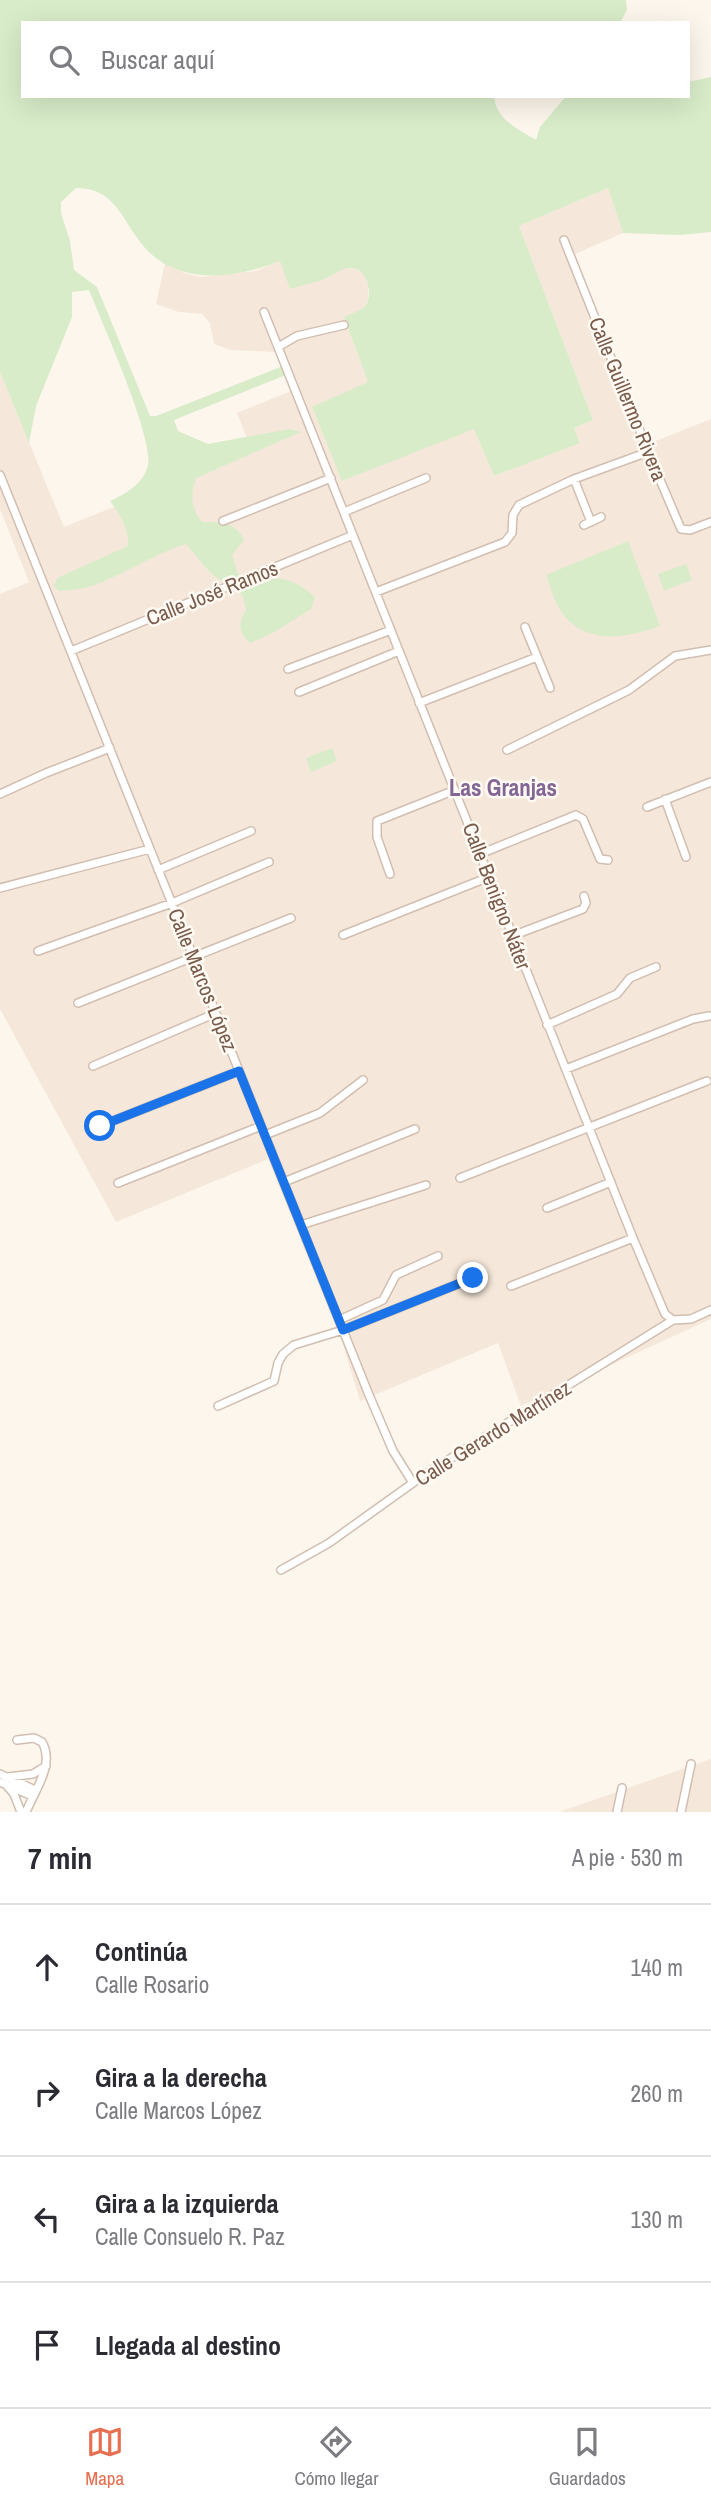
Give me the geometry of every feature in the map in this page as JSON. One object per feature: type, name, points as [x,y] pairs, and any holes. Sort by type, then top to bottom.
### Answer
[{"type":"street","name":"Calle Guillermo Rivera","points":[[564,240],[681,529],[690,530],[711,522]]},
{"type":"street","name":"Calle Benigno Náter","points":[[264,312],[633,1238],[665,1314],[673,1320]]},
{"type":"street","points":[[278,348],[297,336],[344,325]]},
{"type":"street","points":[[376,592],[505,542],[512,533],[513,514],[519,505],[574,479],[648,452]]},
{"type":"street","name":"Calle Marcos López","points":[[0,475],[343,1330],[393,1451],[413,1483]]},
{"type":"street","points":[[223,521],[331,478]]},
{"type":"street","points":[[344,512],[426,478]]},
{"type":"street","points":[[574,479],[588,523],[601,517]]},
{"type":"street","name":"Calle José Ramos","points":[[71,651],[353,535]]},
{"type":"street","points":[[525,627],[550,688]]},
{"type":"street","points":[[288,669],[391,630]]},
{"type":"street","points":[[507,750],[629,690],[675,656],[711,650]]},
{"type":"street","points":[[299,692],[399,651]]},
{"type":"street","points":[[419,703],[537,657]]},
{"type":"street","points":[[0,794],[110,748]]},
{"type":"street","points":[[647,807],[711,782]]},
{"type":"street","points":[[390,874],[377,837],[377,821],[455,790]]},
{"type":"street","points":[[665,799],[686,857]]},
{"type":"street","points":[[481,854],[576,814],[583,819],[600,859],[608,860]]},
{"type":"street","points":[[158,870],[251,831]]},
{"type":"street","points":[[0,888],[150,849]]},
{"type":"street","points":[[38,951],[172,903],[269,862]]},
{"type":"street","points":[[343,935],[489,877]]},
{"type":"street","points":[[512,936],[583,909],[586,903],[584,897]]},
{"type":"street","points":[[78,1003],[291,918]]},
{"type":"street","points":[[547,1025],[617,994],[630,978],[656,967]]},
{"type":"street","points":[[93,1066],[216,1013]]},
{"type":"street","points":[[566,1069],[693,1019],[709,1016]]},
{"type":"street","points":[[100,1126],[239,1071]]},
{"type":"street","points":[[265,1135],[320,1113],[363,1080]]},
{"type":"street","points":[[460,1178],[707,1081]]},
{"type":"street","points":[[118,1183],[261,1126]]},
{"type":"street","points":[[284,1182],[415,1129]]},
{"type":"street","points":[[547,1208],[611,1182]]},
{"type":"street","points":[[301,1225],[426,1185]]},
{"type":"street","points":[[512,1286],[633,1238]]},
{"type":"street","points":[[339,1320],[383,1300],[396,1275],[438,1256]]},
{"type":"street","points":[[218,1406],[274,1381],[283,1354],[294,1345],[343,1330],[473,1278]]},
{"type":"street","name":"Calle Gerardo Martínez","points":[[281,1570],[329,1543],[413,1483],[673,1320],[691,1319],[711,1310]]},
{"type":"street","points":[[17,1740],[34,1738],[42,1742],[48,1756],[47,1766],[24,1812]]},
{"type":"street","points":[[681,1812],[691,1764]]},
{"type":"street","points":[[3,1779],[33,1774],[47,1766]]},
{"type":"street","points":[[3,1779],[34,1793]]},
{"type":"street","points":[[3,1779],[24,1812]]},
{"type":"street","points":[[617,1812],[622,1788]]},
{"type":"shaded area","points":[[608,188],[623,233],[575,254],[648,444],[711,419],[711,1319],[521,1406],[498,1343],[360,1401],[343,1344],[268,1159],[116,1222],[0,1009],[0,594],[29,582],[0,509],[0,372],[64,527],[252,451],[237,413],[291,391],[278,352],[230,350],[214,344],[210,323],[202,314],[179,312],[156,304],[165,263],[184,273],[201,277],[256,271],[280,261],[325,279],[338,269],[355,268],[364,274],[368,285],[368,301],[361,310],[344,317],[368,382],[342,481],[474,428],[494,476],[580,442],[574,428],[593,420],[519,226]]},
{"type":"shaded area","points":[[711,1759],[711,1812],[561,1812],[562,1811]]},
{"type":"green space","points":[[0,0],[626,0],[627,10],[621,21],[21,21],[21,98],[494,98],[503,118],[536,140],[540,127],[564,98],[690,98],[690,82],[711,77],[711,232],[680,235],[623,233],[608,188],[519,226],[593,420],[574,428],[580,443],[494,476],[474,429],[342,481],[312,407],[368,382],[344,317],[360,310],[367,303],[367,281],[357,269],[347,268],[322,280],[290,289],[280,261],[223,275],[185,272],[152,255],[114,204],[98,192],[76,188],[61,202],[74,270],[97,287],[150,416],[156,416],[283,366],[286,375],[174,420],[178,431],[208,444],[289,429],[301,432],[196,478],[193,490],[196,512],[202,522],[227,524],[241,534],[244,540],[232,555],[238,574],[254,582],[279,578],[293,582],[315,597],[311,609],[271,634],[250,643],[243,635],[241,627],[246,610],[240,592],[213,575],[186,544],[91,586],[59,591],[54,586],[57,578],[128,546],[125,528],[110,501],[138,482],[148,465],[148,451],[135,406],[89,290],[72,292],[72,317],[36,406],[29,443],[0,372]]},
{"type":"green space","points":[[628,541],[660,626],[624,635],[600,636],[588,633],[567,619],[554,598],[546,575]]},
{"type":"green space","points":[[686,564],[692,580],[664,591],[658,574]]},
{"type":"green space","points":[[332,748],[337,761],[311,772],[306,758]]},
{"type":"district","name":"Las Granjas","points":[[503,787]]},
{"type":"route","points":[[100,1126],[239,1071],[343,1330],[473,1278]]}]
